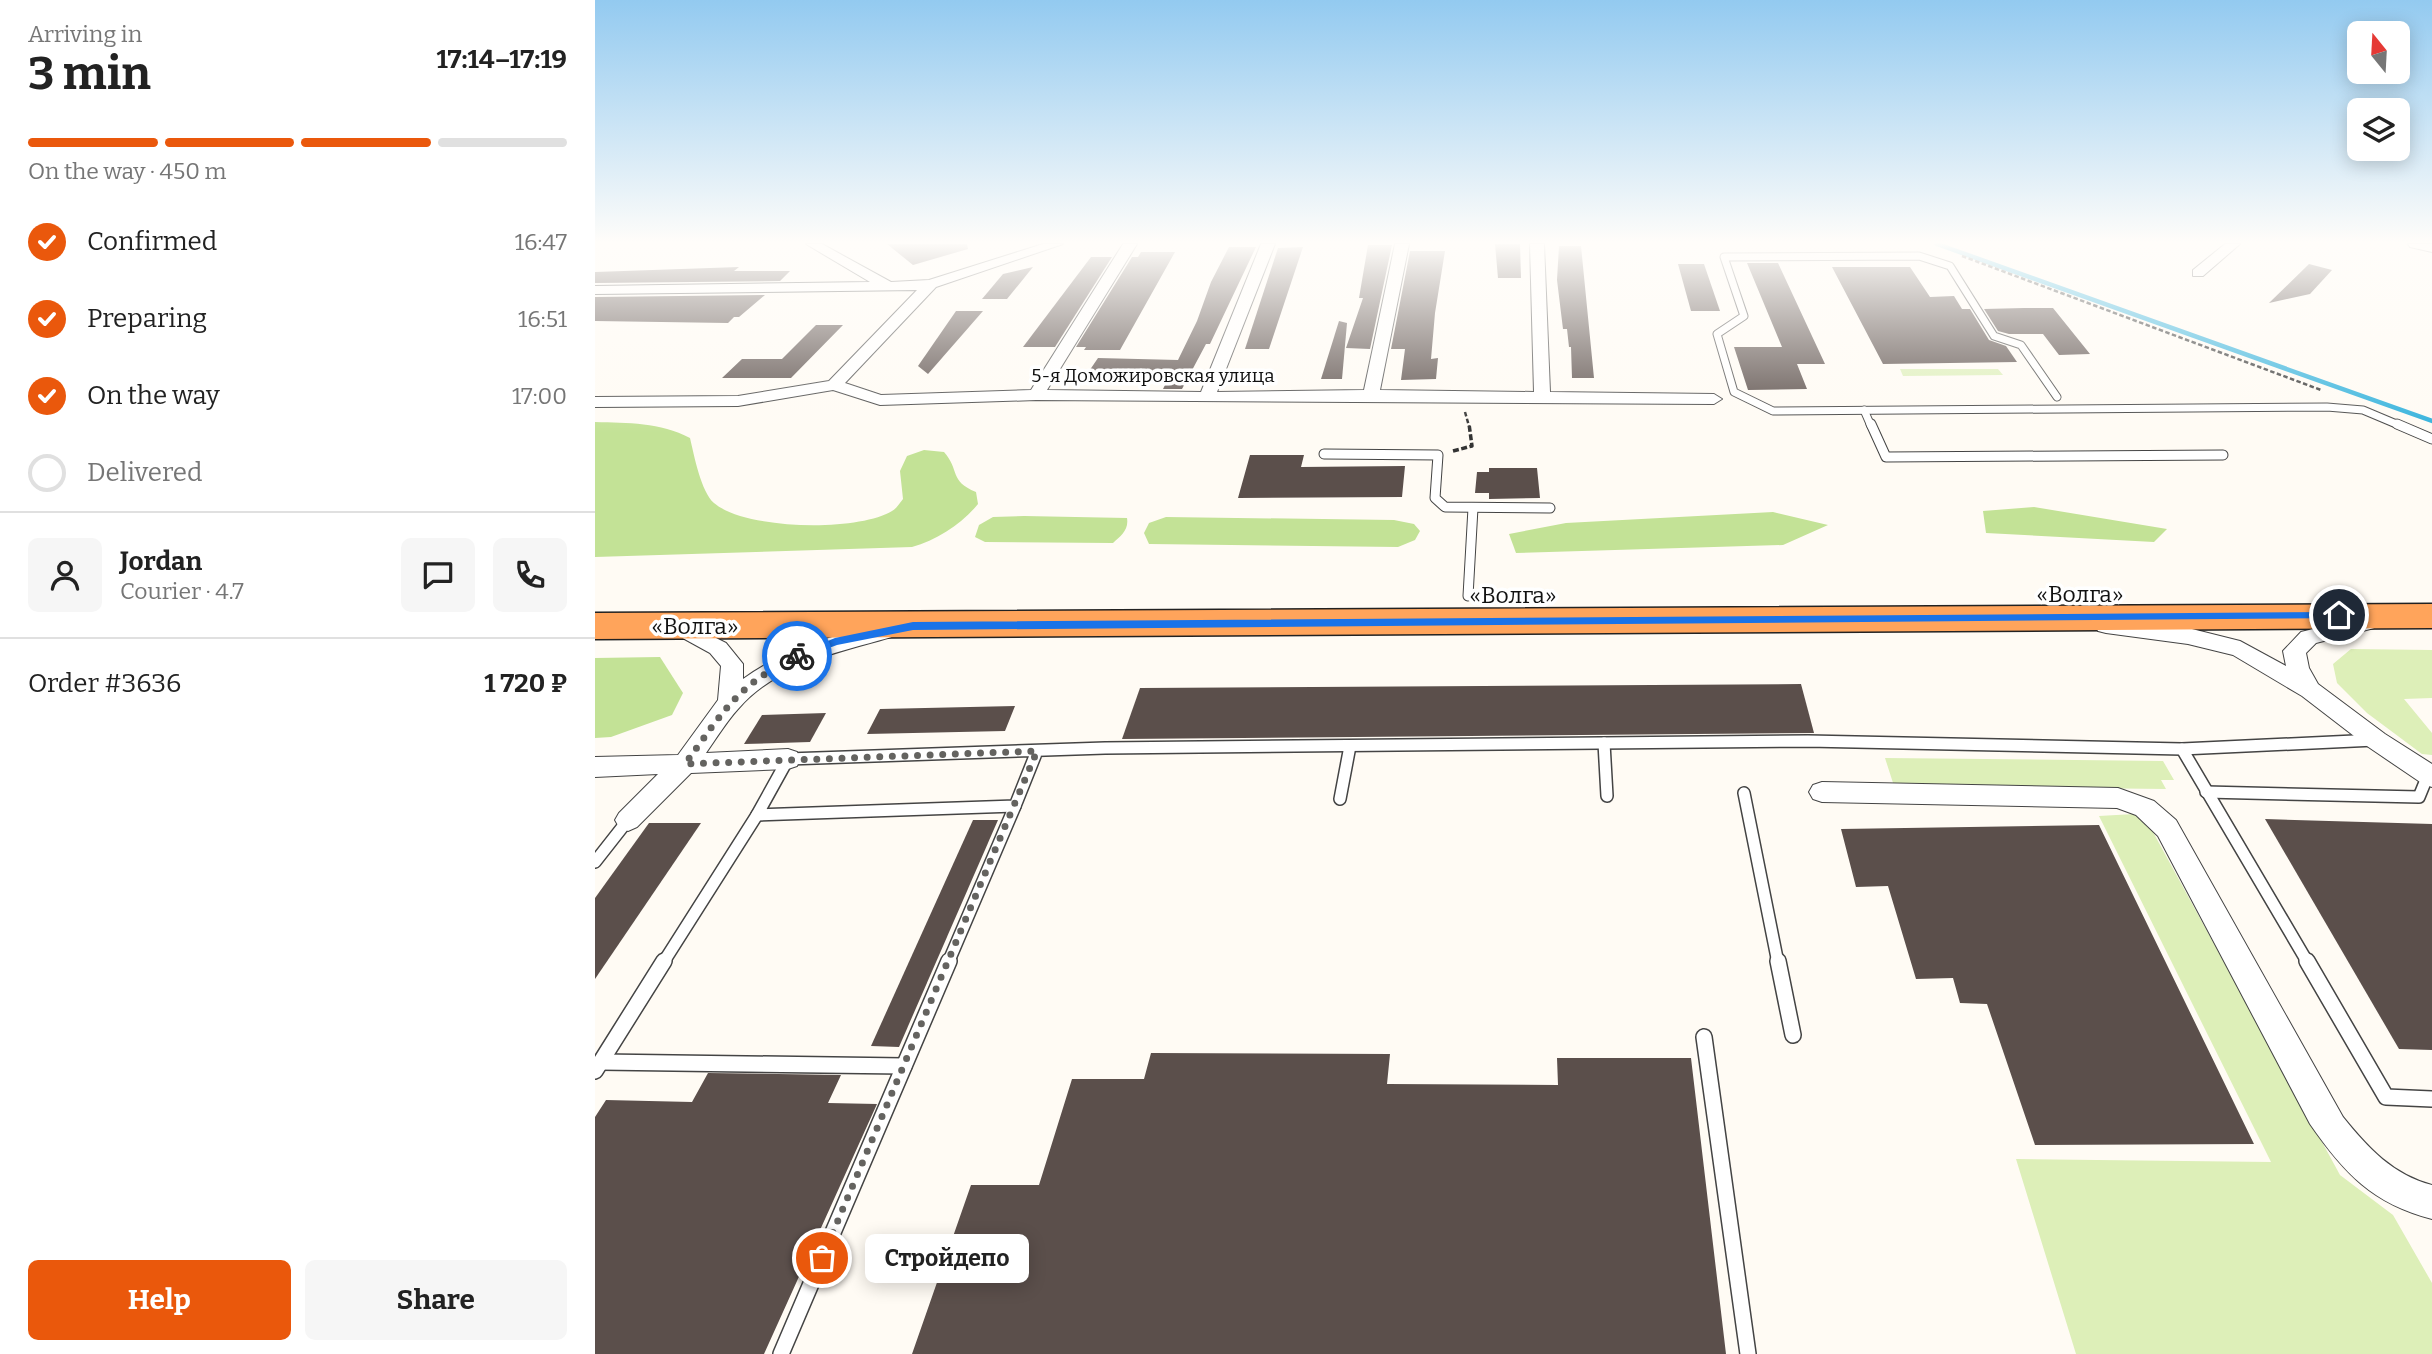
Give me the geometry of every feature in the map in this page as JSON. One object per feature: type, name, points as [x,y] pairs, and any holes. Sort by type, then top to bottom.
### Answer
[{"type":"highway","name":"«Волга»","points":[[595,604],[1468,596],[2432,593]]},
{"type":"highway","name":"«Волга»","points":[[595,626],[2432,616]]},
{"type":"street","points":[[834,385],[909,307]]},
{"type":"street","points":[[1036,395],[1091,307]]},
{"type":"street","points":[[1207,397],[1243,307]]},
{"type":"street","points":[[1371,395],[1389,307]]},
{"type":"street","points":[[1539,307],[1542,398]]},
{"type":"street","name":"5-я Доможировская улица","points":[[595,402],[738,401],[834,385],[880,400],[1036,395],[1714,399]]},
{"type":"street","points":[[2310,690],[2298,668],[2294,652],[2309,638],[2397,615]]},
{"type":"street","points":[[2035,618],[2188,636],[2241,649],[2310,690],[2376,740],[2431,775]]},
{"type":"street","points":[[678,626],[719,648],[732,664],[730,702]]},
{"type":"street","points":[[628,820],[685,764],[730,702],[768,671],[797,656],[835,642],[913,626]]},
{"type":"street","points":[[595,767],[788,760]]},
{"type":"street","points":[[1822,792],[2118,798],[2145,808],[2167,828],[2321,1113],[2347,1151],[2377,1180],[2413,1199],[2432,1202]]},
{"type":"lane","points":[[1741,307],[1744,316],[1717,334],[1734,392],[1773,411],[2313,407],[2363,410],[2432,439]]},
{"type":"lane","points":[[1976,307],[1994,336],[2021,345],[2057,397]]},
{"type":"lane","points":[[1864,410],[1886,457],[2223,455]]},
{"type":"lane","points":[[1324,454],[1438,455],[1435,498],[1438,504],[1445,507],[1550,508]]},
{"type":"lane","points":[[1468,596],[1473,508]]},
{"type":"lane","points":[[598,1066],[757,815],[788,760],[1105,748],[1808,741],[2182,749],[2376,740]]},
{"type":"lane","points":[[1604,743],[1607,796]]},
{"type":"lane","points":[[1340,799],[1350,746]]},
{"type":"lane","points":[[2182,749],[2386,1097],[2432,1099]]},
{"type":"lane","points":[[781,1354],[1037,751]]},
{"type":"lane","points":[[2206,792],[2419,797],[2431,775]]},
{"type":"lane","points":[[1744,793],[1793,1035]]},
{"type":"lane","points":[[757,815],[1015,806]]},
{"type":"lane","points":[[595,862],[628,820]]},
{"type":"lane","points":[[1704,1037],[1748,1354]]},
{"type":"lane","points":[[598,1066],[904,1066]]},
{"type":"path","points":[[2102,307],[2292,377],[2363,410]]},
{"type":"path","points":[[1438,455],[1472,446],[1472,434],[1460,396]]},
{"type":"green space","points":[[1900,369],[1998,369],[2003,375],[1903,376]]},
{"type":"green space","points":[[595,422],[655,426],[690,438],[709,498],[729,512],[750,519],[829,525],[876,518],[893,510],[903,499],[900,471],[907,456],[924,450],[944,452],[962,484],[976,492],[978,504],[948,530],[912,547],[595,557]]},
{"type":"green space","points":[[2034,507],[2167,529],[2154,542],[1986,533],[1983,511]]},
{"type":"green space","points":[[1773,512],[1828,525],[1783,545],[1516,553],[1509,534],[1566,523]]},
{"type":"green space","points":[[993,517],[1127,518],[1127,526],[1113,543],[985,542],[975,537],[979,525]]},
{"type":"green space","points":[[1166,517],[1394,520],[1414,524],[1420,531],[1415,540],[1398,547],[1149,544],[1144,533],[1149,523]]},
{"type":"green space","points":[[2351,649],[2432,650],[2432,698],[2404,699],[2432,733],[2432,755],[2422,754],[2367,713],[2337,683],[2333,664]]},
{"type":"green space","points":[[660,657],[683,693],[672,715],[611,737],[595,738],[595,658]]},
{"type":"green space","points":[[1885,758],[2163,761],[2174,780],[2161,780],[2166,789],[1894,786]]},
{"type":"green space","points":[[2134,814],[2153,832],[2340,1175],[2393,1215],[2432,1283],[2432,1354],[2076,1354],[2016,1159],[2271,1162],[2099,816]]},
{"type":"building","points":[[595,307],[751,307],[728,323],[595,321]]},
{"type":"building","points":[[1053,307],[1080,307],[1055,347],[1023,347]]},
{"type":"building","points":[[1101,307],[1144,307],[1120,350],[1084,350],[1086,347],[1076,347]]},
{"type":"building","points":[[1202,307],[1227,307],[1210,344],[1206,344],[1182,389],[1163,389],[1167,381],[1083,380],[1098,358],[1178,360]]},
{"type":"building","points":[[1259,307],[1283,307],[1269,349],[1245,349]]},
{"type":"building","points":[[1360,307],[1379,307],[1370,349],[1346,348]]},
{"type":"building","points":[[1399,307],[1436,307],[1431,359],[1438,358],[1436,379],[1401,380],[1405,349],[1391,349]]},
{"type":"building","points":[[1560,307],[1587,307],[1594,378],[1572,378],[1571,347],[1567,329],[1563,329]]},
{"type":"building","points":[[1690,307],[1719,307],[1720,311],[1691,311]]},
{"type":"building","points":[[1765,307],[1799,307],[1825,364],[1797,364],[1807,389],[1748,390],[1734,347],[1782,347]]},
{"type":"building","points":[[1853,307],[1970,309],[1989,340],[2006,346],[2017,362],[1883,364]]},
{"type":"building","points":[[2053,308],[2090,354],[2059,355],[2043,334],[2009,334],[1998,331],[1984,309]]},
{"type":"building","points":[[956,311],[983,311],[928,374],[918,366]]},
{"type":"building","points":[[1339,321],[1347,323],[1342,379],[1321,379]]},
{"type":"building","points":[[816,325],[843,325],[791,378],[722,378],[742,359],[782,359]]},
{"type":"building","points":[[1250,455],[1304,455],[1301,467],[1405,466],[1402,497],[1238,498]]},
{"type":"building","points":[[1489,468],[1537,468],[1540,498],[1489,499],[1489,493],[1475,493],[1477,472],[1489,472]]},
{"type":"building","points":[[1801,684],[1814,733],[1122,739],[1140,688]]},
{"type":"building","points":[[1015,706],[1005,731],[867,734],[880,709]]},
{"type":"building","points":[[826,713],[810,742],[744,744],[762,715]]},
{"type":"building","points":[[2265,819],[2432,824],[2432,1050],[2399,1049]]},
{"type":"building","points":[[973,820],[998,820],[899,1047],[871,1046]]},
{"type":"building","points":[[649,823],[701,823],[595,979],[595,898]]},
{"type":"building","points":[[2099,825],[2254,1144],[2035,1145],[1987,1004],[1960,1003],[1953,978],[1916,979],[1888,886],[1856,887],[1841,829]]},
{"type":"building","points":[[1151,1053],[1390,1054],[1387,1084],[1558,1085],[1557,1058],[1691,1058],[1726,1354],[912,1354],[971,1185],[1039,1185],[1072,1079],[1144,1079]]},
{"type":"building","points":[[708,1073],[841,1075],[828,1103],[877,1104],[764,1354],[595,1354],[595,1117],[606,1100],[692,1102]]},
{"type":"waterway","points":[[2114,307],[2432,421]]},
{"type":"way so far","points":[[797,656],[768,671],[730,702],[685,764],[1037,751],[822,1258]]},
{"type":"place","name":"Стройдепо","points":[[822,1258]]},
{"type":"route","points":[[797,656],[835,642],[913,626],[1146,622],[2339,615]]}]
